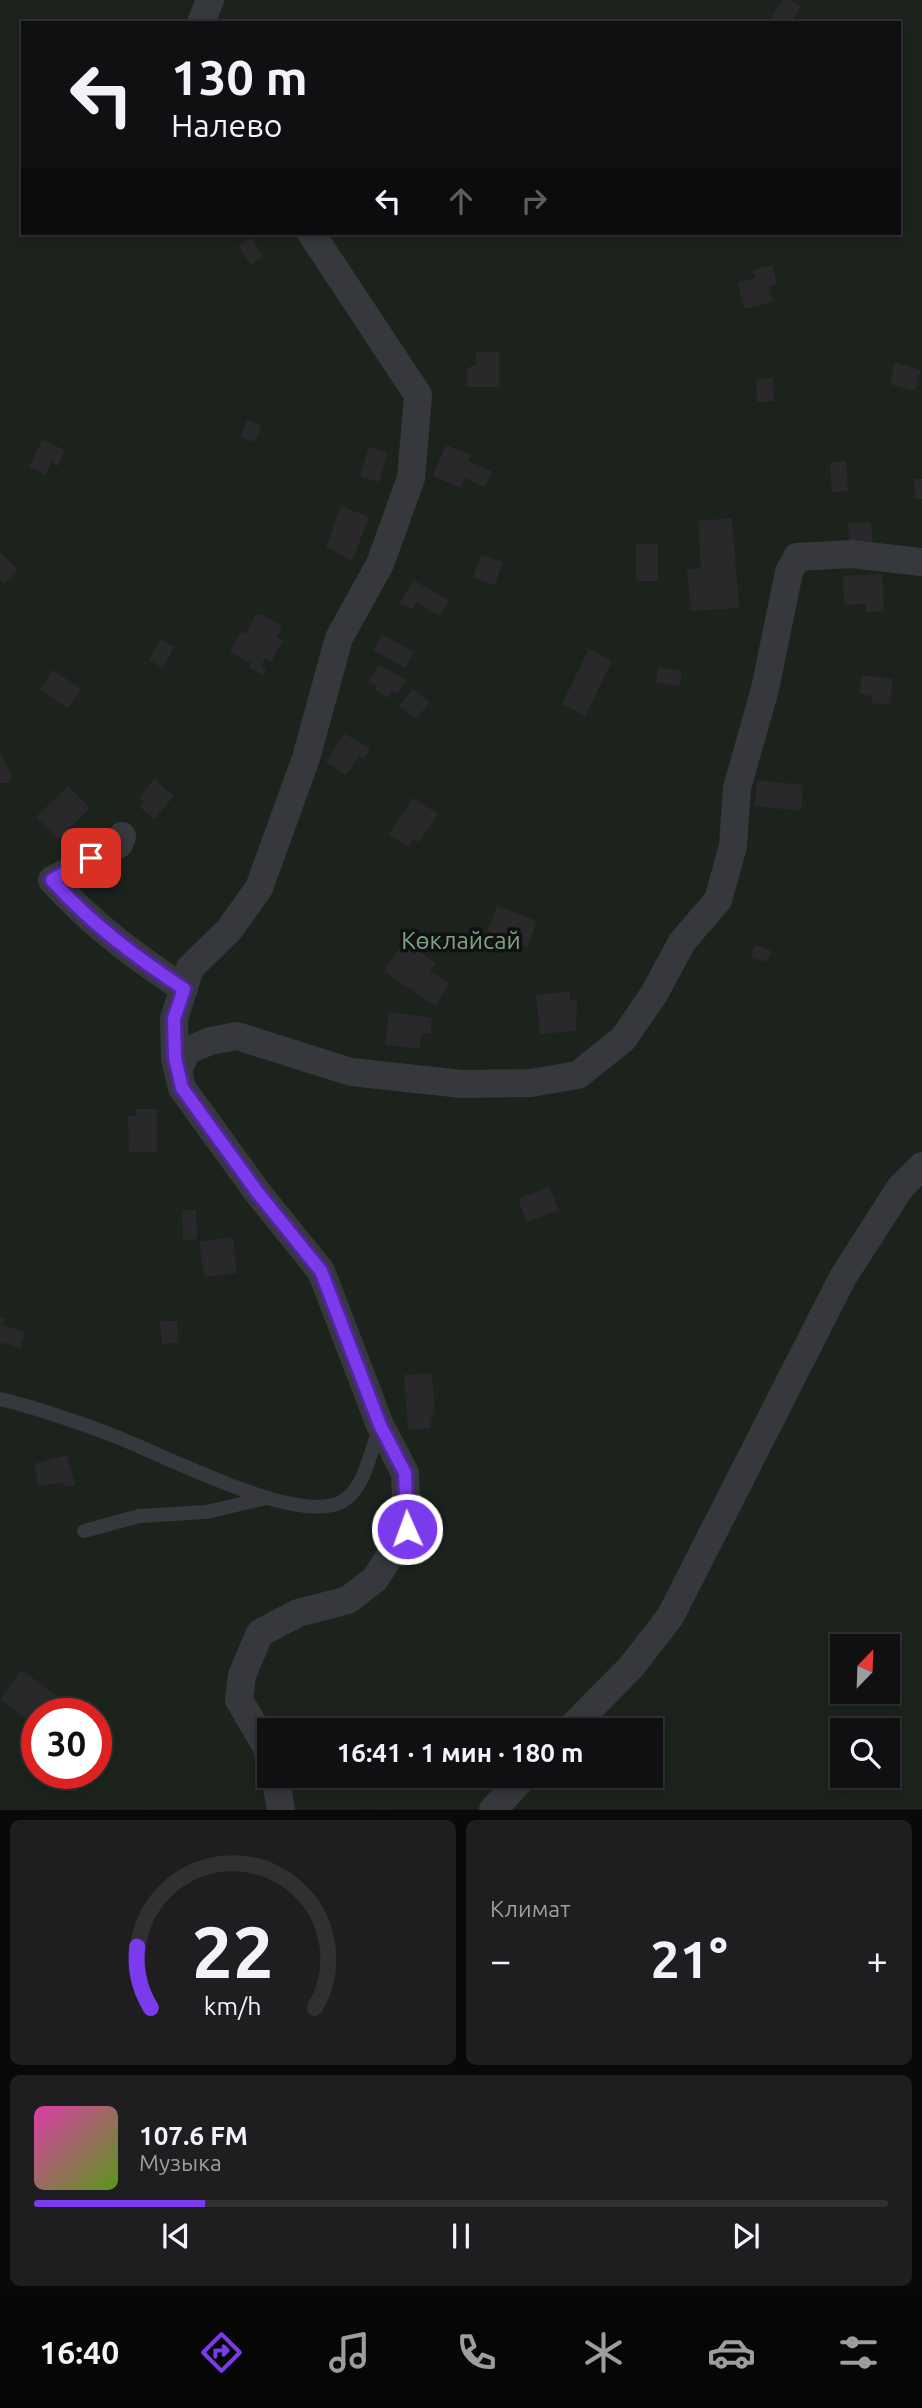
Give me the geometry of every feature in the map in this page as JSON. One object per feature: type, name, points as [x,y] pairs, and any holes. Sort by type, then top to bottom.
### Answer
[{"type":"street","points":[[202,21],[210,0]]},
{"type":"street","points":[[257,1731],[239,1700],[243,1675],[260,1633],[298,1613],[348,1601],[375,1579],[407,1529],[405,1473],[380,1425],[321,1271],[258,1193],[182,1088],[174,1019],[191,968],[229,930],[258,888],[306,758],[339,638],[380,564],[411,478],[418,395],[312,235]]},
{"type":"street","points":[[178,1070],[187,1051],[210,1041],[237,1035],[351,1072],[462,1084],[531,1083],[578,1075],[623,1039],[654,995],[682,942],[718,900],[733,846],[737,788],[765,689],[789,572],[797,557],[851,554],[922,562]]},
{"type":"street","points":[[122,836],[120,844],[52,880],[77,908],[143,961],[184,989]]},
{"type":"street","points":[[581,1718],[631,1667],[670,1617],[843,1277],[900,1188],[922,1167]]},
{"type":"street","points":[[277,1788],[281,1810]]},
{"type":"street","points":[[493,1810],[513,1788]]},
{"type":"lane","points":[[0,1399],[113,1435],[241,1490],[316,1506],[342,1502],[360,1482],[380,1425]]},
{"type":"lane","points":[[84,1531],[139,1516],[206,1512],[267,1497]]},
{"type":"green space","name":"Көклайсай","points":[[0,0],[922,0],[922,1809],[0,1810]]},
{"type":"building","points":[[783,0],[791,0],[801,6],[791,21],[775,21],[771,18]]},
{"type":"building","points":[[251,238],[263,256],[251,265],[239,246]]},
{"type":"building","points":[[772,265],[777,285],[769,286],[773,302],[744,309],[738,282],[756,278],[753,270]]},
{"type":"building","points":[[476,352],[499,352],[499,387],[467,387],[467,368],[476,365]]},
{"type":"building","points":[[895,362],[921,370],[915,391],[890,384]]},
{"type":"building","points":[[773,378],[774,401],[757,402],[756,379]]},
{"type":"building","points":[[247,420],[261,425],[255,442],[241,437]]},
{"type":"building","points":[[42,440],[65,450],[58,466],[51,462],[46,475],[29,467]]},
{"type":"building","points":[[446,445],[471,455],[468,461],[492,471],[485,487],[465,478],[461,488],[433,476]]},
{"type":"building","points":[[369,447],[387,453],[379,482],[360,477]]},
{"type":"building","points":[[846,461],[848,491],[832,492],[830,463]]},
{"type":"building","points":[[914,479],[922,479],[922,499],[915,499]]},
{"type":"building","points":[[341,506],[369,517],[352,561],[326,547]]},
{"type":"building","points":[[732,518],[739,608],[691,611],[687,569],[701,568],[698,521]]},
{"type":"building","points":[[871,522],[873,548],[850,550],[848,523]]},
{"type":"building","points":[[636,544],[658,544],[658,581],[636,581]]},
{"type":"building","points":[[0,551],[18,571],[3,584],[0,580]]},
{"type":"building","points":[[481,555],[503,562],[495,585],[473,578]]},
{"type":"building","points":[[882,574],[884,611],[866,612],[866,604],[844,605],[843,576]]},
{"type":"building","points":[[413,580],[449,601],[440,616],[417,602],[412,609],[400,603]]},
{"type":"building","points":[[260,614],[282,626],[277,637],[283,640],[271,662],[265,659],[261,666],[266,669],[263,675],[249,667],[251,663],[230,652],[241,632],[246,634],[255,616]]},
{"type":"building","points":[[382,634],[414,652],[405,668],[373,650]]},
{"type":"building","points":[[160,639],[174,647],[163,668],[149,660]]},
{"type":"building","points":[[589,649],[612,661],[585,716],[562,704]]},
{"type":"building","points":[[379,665],[406,680],[398,693],[392,691],[388,698],[375,690],[377,686],[369,682]]},
{"type":"building","points":[[659,667],[682,671],[679,687],[656,682]]},
{"type":"building","points":[[53,670],[81,689],[68,708],[40,690]]},
{"type":"building","points":[[862,675],[893,679],[890,705],[871,703],[872,696],[860,694]]},
{"type":"building","points":[[413,689],[430,703],[415,719],[399,706]]},
{"type":"building","points":[[344,733],[370,749],[364,759],[359,756],[346,775],[326,762]]},
{"type":"building","points":[[0,753],[12,774],[9,783],[0,783]]},
{"type":"building","points":[[154,779],[174,796],[154,819],[140,807],[144,802],[139,798]]},
{"type":"building","points":[[757,780],[803,785],[801,811],[755,806]]},
{"type":"building","points":[[68,786],[90,808],[58,839],[36,817]]},
{"type":"building","points":[[413,798],[438,814],[419,842],[413,839],[408,847],[389,834]]},
{"type":"building","points":[[497,906],[537,921],[527,948],[487,932]]},
{"type":"building","points":[[404,942],[436,963],[430,971],[449,984],[435,1006],[384,971]]},
{"type":"building","points":[[755,945],[771,950],[767,962],[751,957]]},
{"type":"building","points":[[570,991],[570,1000],[577,1000],[576,1031],[540,1034],[536,995]]},
{"type":"building","points":[[389,1012],[432,1018],[430,1034],[421,1033],[419,1049],[385,1045]]},
{"type":"building","points":[[136,1109],[157,1109],[157,1152],[129,1152],[128,1116],[136,1116]]},
{"type":"building","points":[[549,1187],[559,1210],[527,1222],[518,1199]]},
{"type":"building","points":[[182,1210],[196,1210],[197,1239],[183,1240]]},
{"type":"building","points":[[233,1237],[237,1273],[204,1277],[199,1242]]},
{"type":"building","points":[[0,1317],[5,1319],[2,1325],[25,1332],[20,1348],[2,1342],[0,1347]]},
{"type":"building","points":[[160,1321],[177,1321],[178,1343],[162,1344]]},
{"type":"building","points":[[432,1373],[435,1417],[430,1417],[431,1428],[408,1430],[404,1375]]},
{"type":"building","points":[[67,1455],[75,1485],[65,1487],[62,1482],[39,1487],[34,1464]]},
{"type":"building","points":[[22,1670],[58,1698],[21,1698],[21,1715],[0,1699]]},
{"type":"route","points":[[91,858],[52,880],[77,908],[143,961],[184,989],[174,1019],[175,1058],[182,1088],[258,1193],[321,1271],[380,1425],[405,1473],[407,1529]]}]
